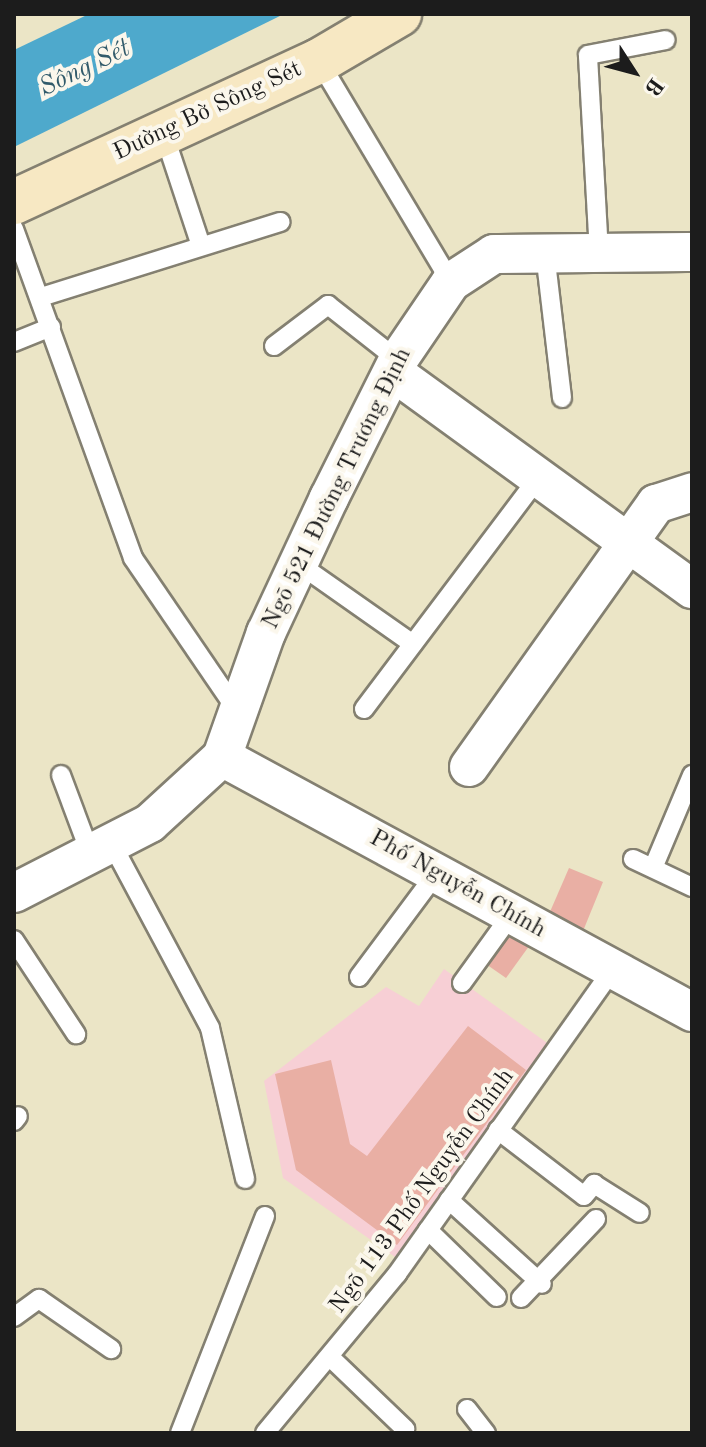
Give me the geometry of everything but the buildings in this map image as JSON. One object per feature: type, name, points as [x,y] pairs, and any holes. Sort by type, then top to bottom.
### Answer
[{"type":"street","name":"Đường Bờ Sông Sét","points":[[14,202],[319,61],[399,14]]},
{"type":"street","name":"Ngõ 521 Đường Trương Định","points":[[222,757],[236,709],[299,564],[397,367],[451,282],[494,254],[692,252]]},
{"type":"street","points":[[397,367],[538,478],[692,589]]},
{"type":"street","points":[[469,767],[626,542],[656,504],[692,492]]},
{"type":"street","points":[[14,893],[102,852],[222,757]]},
{"type":"street","name":"Phố Nguyễn Chính","points":[[222,757],[438,871],[611,972],[692,1012]]},
{"type":"lane","points":[[599,253],[588,55],[666,40]]},
{"type":"lane","points":[[319,61],[451,282]]},
{"type":"lane","points":[[163,131],[201,246]]},
{"type":"lane","points":[[41,297],[281,222]]},
{"type":"lane","points":[[14,229],[133,558],[236,709]]},
{"type":"lane","points":[[545,253],[562,398]]},
{"type":"lane","points":[[274,346],[328,305],[397,367]]},
{"type":"lane","points":[[14,342],[51,327]]},
{"type":"lane","points":[[364,709],[538,478]]},
{"type":"lane","points":[[299,564],[413,644]]},
{"type":"lane","points":[[61,775],[102,852],[210,1028],[245,1179]]},
{"type":"lane","points":[[653,868],[692,775]]},
{"type":"lane","points":[[633,859],[692,887]]},
{"type":"lane","points":[[359,977],[438,871]]},
{"type":"lane","points":[[462,983],[511,915]]},
{"type":"lane","points":[[14,940],[76,1034]]},
{"type":"lane","name":"Ngõ 113 Phố Nguyễn Chính","points":[[265,1433],[331,1358],[428,1230],[611,972]]},
{"type":"lane","points":[[498,1130],[584,1196],[594,1184],[640,1213]]},
{"type":"lane","points":[[449,1200],[542,1284]]},
{"type":"lane","points":[[180,1433],[265,1216]]},
{"type":"lane","points":[[521,1298],[542,1284],[596,1219]]},
{"type":"lane","points":[[428,1230],[497,1297]]},
{"type":"lane","points":[[14,1317],[39,1299],[111,1349]]},
{"type":"lane","points":[[331,1358],[405,1429]]},
{"type":"lane","points":[[467,1409],[486,1433]]},
{"type":"shaded area","points":[[444,969],[550,1045],[395,1257],[283,1178],[264,1081],[386,987],[419,1006]]},
{"type":"water","name":"Sông Sét","points":[[89,14],[284,14],[14,147],[14,50]]}]
